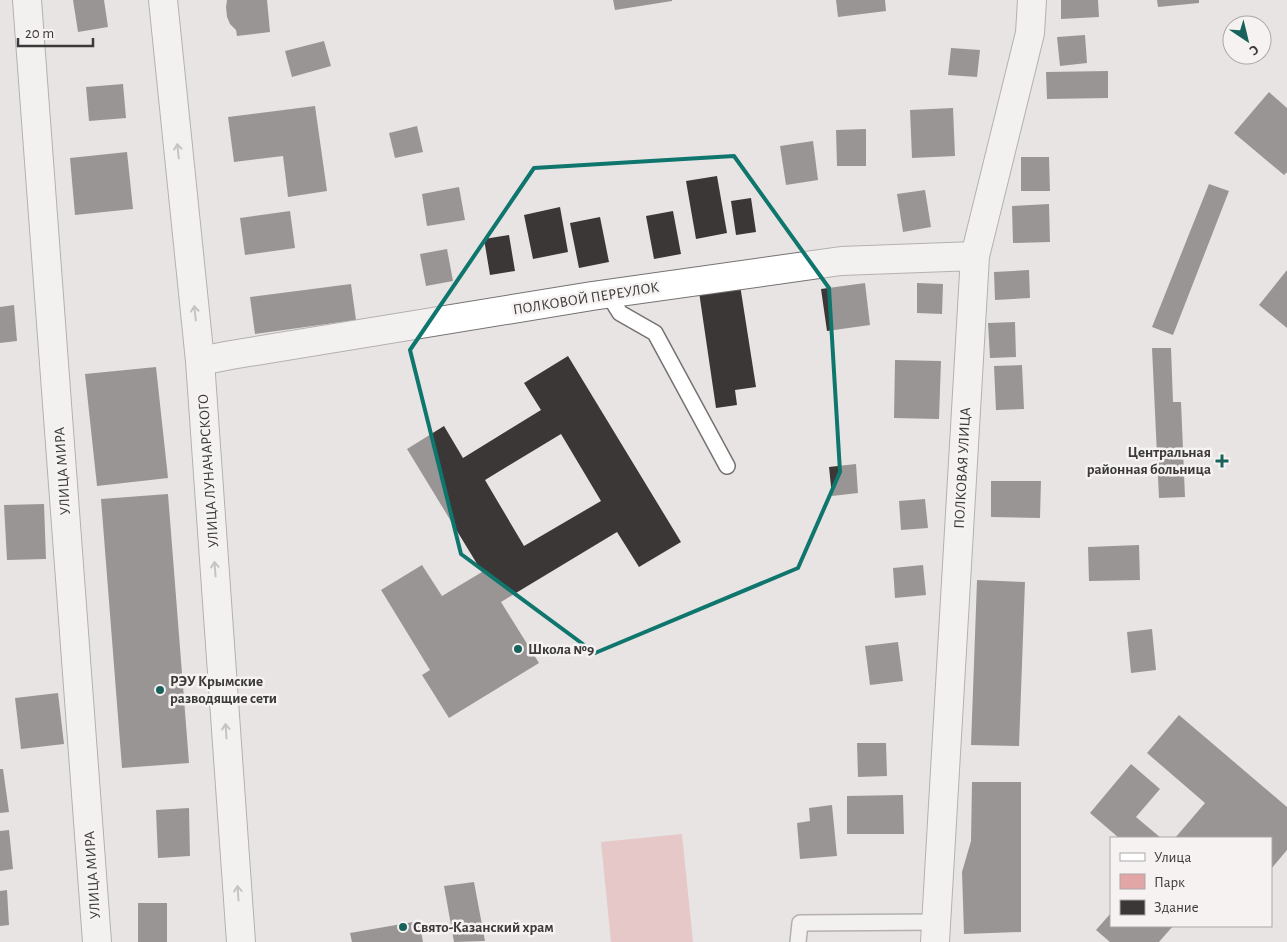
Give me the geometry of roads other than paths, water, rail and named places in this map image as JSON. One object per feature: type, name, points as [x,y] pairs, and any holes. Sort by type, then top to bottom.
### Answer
[{"type":"street","name":"УЛИЦА МИРА","points":[[27,0],[97,942]]},
{"type":"street","name":"УЛИЦА ЛУНАЧАРСКОГО","points":[[163,0],[200,361],[241,942]]},
{"type":"street","name":"ПОЛКОВАЯ УЛИЦА","points":[[935,932],[975,256],[1030,33],[1032,0]]},
{"type":"street","name":"ПОЛКОВОЙ ПЕРЕУЛОК","points":[[200,361],[608,294],[841,261],[975,256]]},
{"type":"lane","points":[[608,294],[620,313],[655,333],[726,466]]},
{"type":"lane","points":[[798,942],[800,923],[935,932]]},
{"type":"place","name":"Центральная районная больница","points":[[1222,461]]},
{"type":"place","name":"Школа №9","points":[[518,649]]},
{"type":"place","name":"РЭУ Крымские разводящие сети","points":[[160,690]]},
{"type":"place","name":"Свято-Казанский храм","points":[[403,927]]}]
